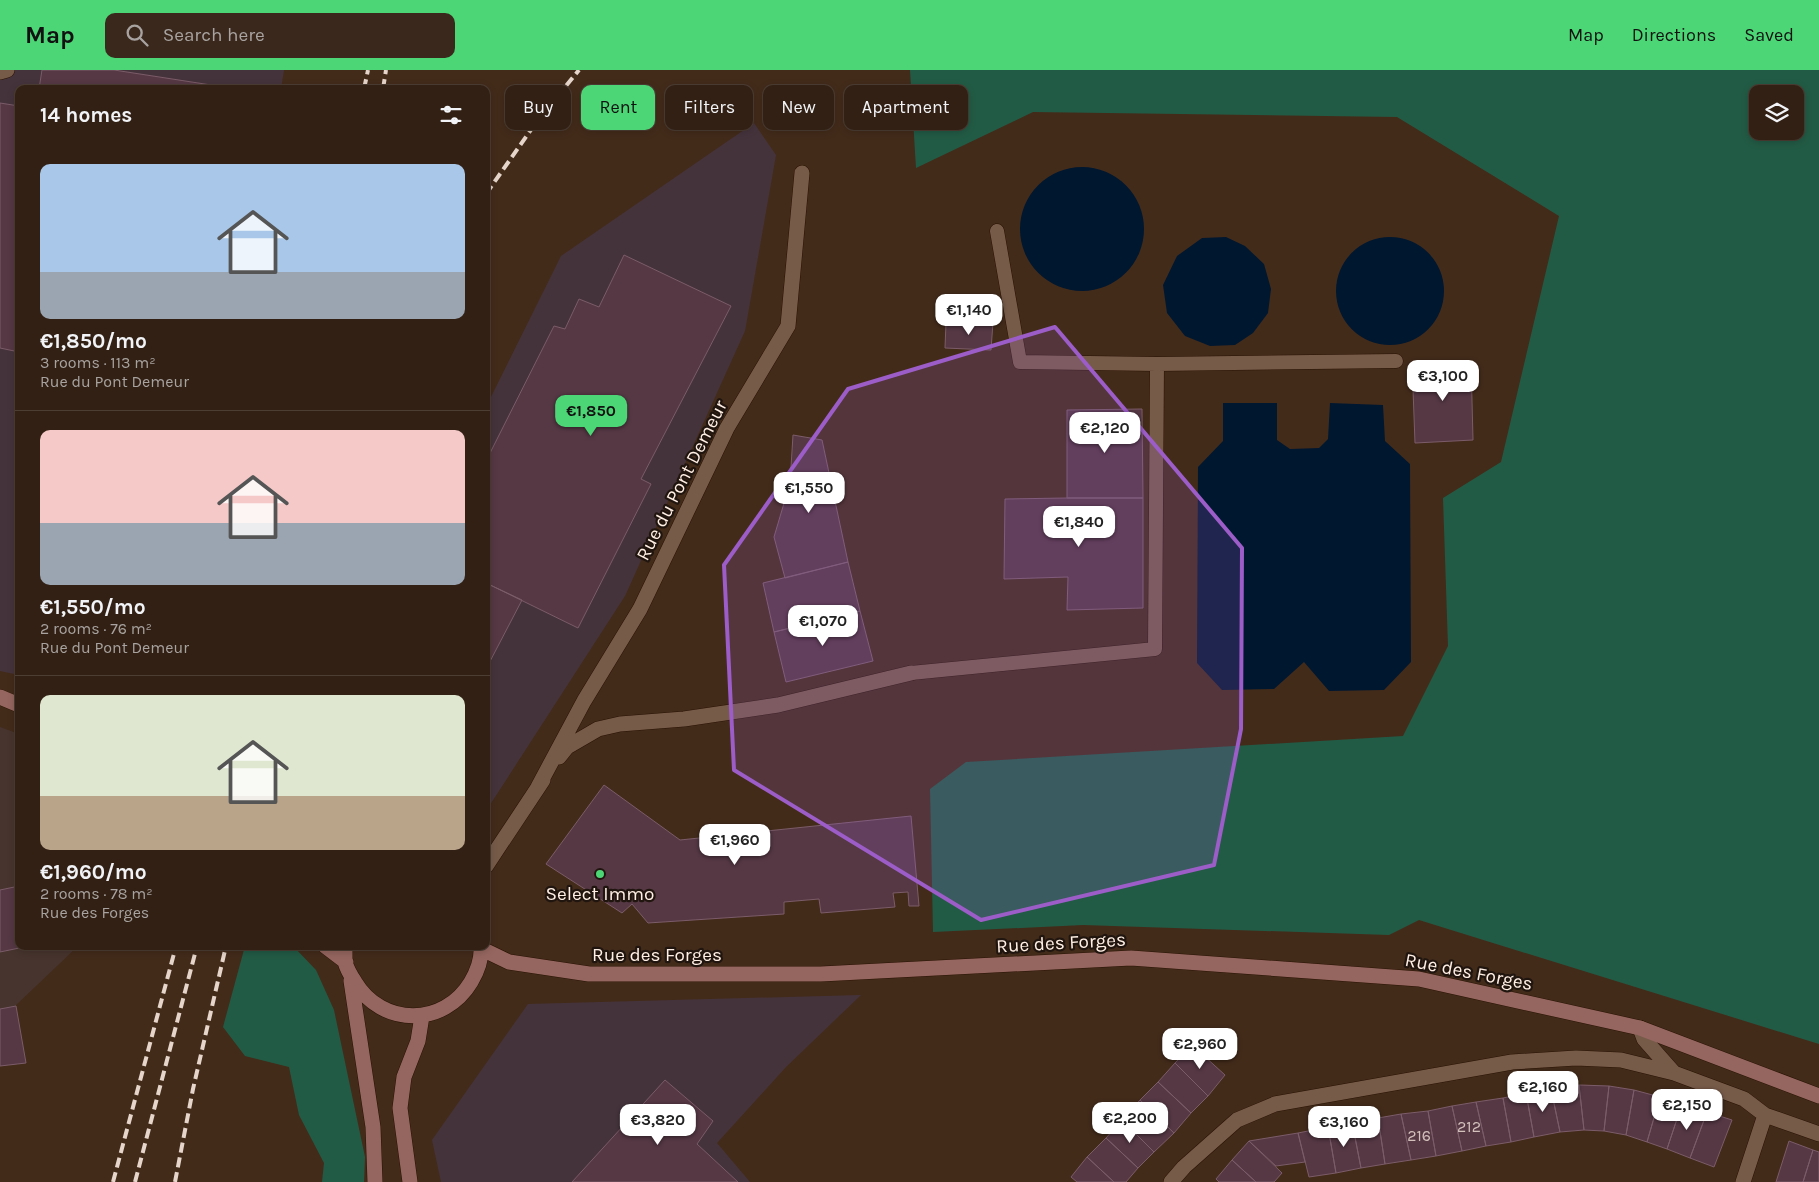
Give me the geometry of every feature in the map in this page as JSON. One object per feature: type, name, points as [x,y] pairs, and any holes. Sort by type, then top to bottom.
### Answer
[{"type":"main road","points":[[0,697],[15,703]]},
{"type":"main road","points":[[329,950],[348,968],[361,994],[379,1008],[400,1016],[422,1016],[445,1009],[464,994],[477,973],[481,950]]},
{"type":"main road","points":[[346,950],[373,1127],[375,1182]]},
{"type":"main road","name":"Rue des Forges","points":[[485,950],[509,962],[589,974],[821,974],[1131,958],[1419,979],[1640,1028],[1819,1096]]},
{"type":"main road","points":[[410,1182],[400,1108],[404,1077],[418,1041],[422,1016]]},
{"type":"street","points":[[0,72],[7,70]]},
{"type":"street","name":"Rue du Pont Demeur","points":[[538,787],[584,701],[640,609],[727,428],[788,326],[802,174]]},
{"type":"street","name":"Rue du Pont Demeur","points":[[490,860],[567,747],[598,730],[620,724],[684,719],[778,705],[911,673]]},
{"type":"street","points":[[1640,1028],[1644,1039],[1674,1074]]},
{"type":"street","points":[[1171,1182],[1184,1167],[1237,1120],[1275,1104],[1520,1062],[1576,1058],[1621,1060],[1674,1074],[1744,1099],[1766,1115],[1819,1134]]},
{"type":"street","points":[[1743,1182],[1766,1115]]},
{"type":"lane","points":[[997,231],[1020,362],[1157,364],[1396,360]]},
{"type":"lane","points":[[911,673],[1155,649],[1157,364]]},
{"type":"highlighted area","points":[[1055,327],[1242,548],[1241,729],[1214,865],[981,920],[734,770],[724,565],[848,389]]},
{"type":"shaded area","points":[[0,70],[284,70],[282,85],[15,85],[15,674],[0,671]]},
{"type":"shaded area","points":[[754,123],[776,155],[745,331],[625,596],[490,805],[490,399],[561,256],[744,130],[753,130]]},
{"type":"shaded area","points":[[0,727],[15,733],[15,950],[74,950],[16,1005],[26,1063],[0,1066]]},
{"type":"shaded area","points":[[861,995],[786,1067],[717,1143],[750,1182],[441,1182],[432,1140],[528,1004]]},
{"type":"green space","points":[[910,70],[1819,70],[1819,1044],[1419,920],[1389,935],[1083,925],[933,932],[930,789],[966,762],[1403,736],[1448,646],[1443,498],[1501,462],[1559,216],[1397,117],[1033,112],[916,168],[914,130],[968,130],[968,85],[911,85]]},
{"type":"green space","points":[[244,950],[297,950],[316,970],[334,1010],[365,1157],[364,1182],[322,1182],[324,1163],[299,1115],[289,1067],[245,1056],[223,1027]]},
{"type":"water","points":[[1082,167],[1106,171],[1126,185],[1140,205],[1144,229],[1140,253],[1126,273],[1106,287],[1082,291],[1058,287],[1038,273],[1024,253],[1020,229],[1024,205],[1038,185],[1058,171]]},
{"type":"water","points":[[1226,237],[1245,246],[1264,264],[1271,289],[1268,313],[1253,333],[1235,345],[1210,346],[1185,336],[1167,313],[1163,285],[1177,256],[1202,238]]},
{"type":"water","points":[[1390,237],[1410,242],[1428,253],[1439,271],[1444,291],[1439,311],[1428,329],[1410,340],[1390,345],[1370,340],[1352,329],[1341,311],[1336,291],[1341,271],[1352,253],[1370,242]]},
{"type":"water","points":[[1223,403],[1277,403],[1277,440],[1290,449],[1319,448],[1328,439],[1330,403],[1383,405],[1385,441],[1410,464],[1411,662],[1384,690],[1329,691],[1304,662],[1274,689],[1222,690],[1197,663],[1198,467],[1223,441]]},
{"type":"building","points":[[42,70],[114,70],[211,85],[40,85]]},
{"type":"building","points":[[0,103],[15,105],[15,351],[0,348]]},
{"type":"building","points":[[624,255],[731,306],[641,479],[651,484],[578,628],[490,585],[490,453],[554,326],[565,329],[579,299],[599,307]]},
{"type":"building","points":[[993,322],[991,350],[945,348],[946,323]]},
{"type":"building","points":[[1412,362],[1471,362],[1473,440],[1415,443]]},
{"type":"building","points":[[1142,409],[1143,498],[1067,498],[1067,410]]},
{"type":"building","points":[[793,435],[822,440],[848,562],[785,578],[774,537],[790,483]]},
{"type":"building","points":[[1143,498],[1143,608],[1067,610],[1068,577],[1004,579],[1005,499]]},
{"type":"building","points":[[848,562],[860,611],[774,632],[763,583]]},
{"type":"building","points":[[490,585],[522,600],[490,661]]},
{"type":"building","points":[[860,611],[873,661],[786,682],[774,632]]},
{"type":"building","points":[[604,785],[680,840],[911,816],[919,906],[909,906],[908,892],[893,893],[895,907],[821,913],[819,899],[784,902],[784,914],[648,923],[632,904],[622,913],[546,864]]},
{"type":"building","points":[[15,887],[15,949],[0,952],[0,890]]},
{"type":"building","points":[[16,1006],[26,1063],[0,1066],[0,1009]]},
{"type":"building","points":[[1192,1045],[1225,1075],[1208,1096],[1175,1063]]},
{"type":"building","points":[[1175,1063],[1208,1096],[1191,1113],[1158,1082]]},
{"type":"building","points":[[665,1080],[713,1121],[697,1144],[738,1182],[572,1182]]},
{"type":"building","points":[[1158,1082],[1191,1113],[1174,1133],[1140,1100]]},
{"type":"building","points":[[1579,1085],[1584,1130],[1560,1132],[1551,1089]]},
{"type":"building","points":[[1579,1085],[1609,1086],[1604,1131],[1584,1130]]},
{"type":"building","points":[[1609,1086],[1634,1090],[1626,1135],[1604,1131]]},
{"type":"building","points":[[1551,1089],[1560,1132],[1534,1137],[1526,1093]]},
{"type":"building","points":[[1634,1090],[1660,1097],[1647,1142],[1626,1135]]},
{"type":"building","points":[[1526,1093],[1534,1137],[1511,1142],[1503,1098]]},
{"type":"building","points":[[1660,1097],[1682,1104],[1667,1149],[1647,1142]]},
{"type":"building","points":[[1503,1098],[1511,1142],[1486,1146],[1476,1102]]},
{"type":"building","points":[[1140,1100],[1174,1133],[1154,1152],[1122,1120]]},
{"type":"building","points":[[1476,1102],[1486,1146],[1462,1151],[1452,1106]]},
{"type":"building","points":[[1682,1104],[1707,1112],[1690,1158],[1667,1149]]},
{"type":"building","points":[[1452,1106],[1462,1151],[1436,1156],[1428,1111]]},
{"type":"building","points":[[1428,1111],[1436,1156],[1411,1160],[1401,1114]]},
{"type":"building","points":[[1707,1112],[1732,1120],[1714,1167],[1690,1158]]},
{"type":"building","points":[[1401,1114],[1411,1160],[1385,1164],[1378,1118]]},
{"type":"building","points":[[1378,1118],[1385,1164],[1361,1168],[1352,1122]]},
{"type":"building","points":[[1122,1120],[1154,1152],[1138,1168],[1106,1138]]},
{"type":"building","points":[[1352,1122],[1361,1168],[1336,1173],[1328,1127]]},
{"type":"building","points":[[1328,1127],[1336,1173],[1309,1177],[1298,1133]]},
{"type":"building","points":[[1298,1133],[1305,1162],[1276,1166],[1249,1141]]},
{"type":"building","points":[[1106,1138],[1138,1168],[1126,1182],[1114,1182],[1087,1157]]},
{"type":"building","points":[[1249,1141],[1282,1173],[1274,1182],[1256,1182],[1232,1160]]},
{"type":"building","points":[[1789,1141],[1813,1150],[1803,1182],[1776,1182]]},
{"type":"building","points":[[1813,1150],[1819,1152],[1819,1182],[1803,1182]]},
{"type":"building","points":[[1087,1157],[1114,1182],[1077,1182],[1071,1177]]},
{"type":"building","points":[[1232,1160],[1256,1182],[1219,1182],[1216,1179]]},
{"type":"railway","points":[[365,85],[368,70]]},
{"type":"railway","points":[[384,85],[386,70]]},
{"type":"railway","points":[[490,188],[535,124],[579,70]]},
{"type":"railway","points":[[113,1182],[175,950]]},
{"type":"railway","points":[[135,1182],[196,950]]},
{"type":"railway","points":[[175,1182],[193,1089],[225,950]]},
{"type":"place","name":"Select Immo","points":[[600,874]]}]
